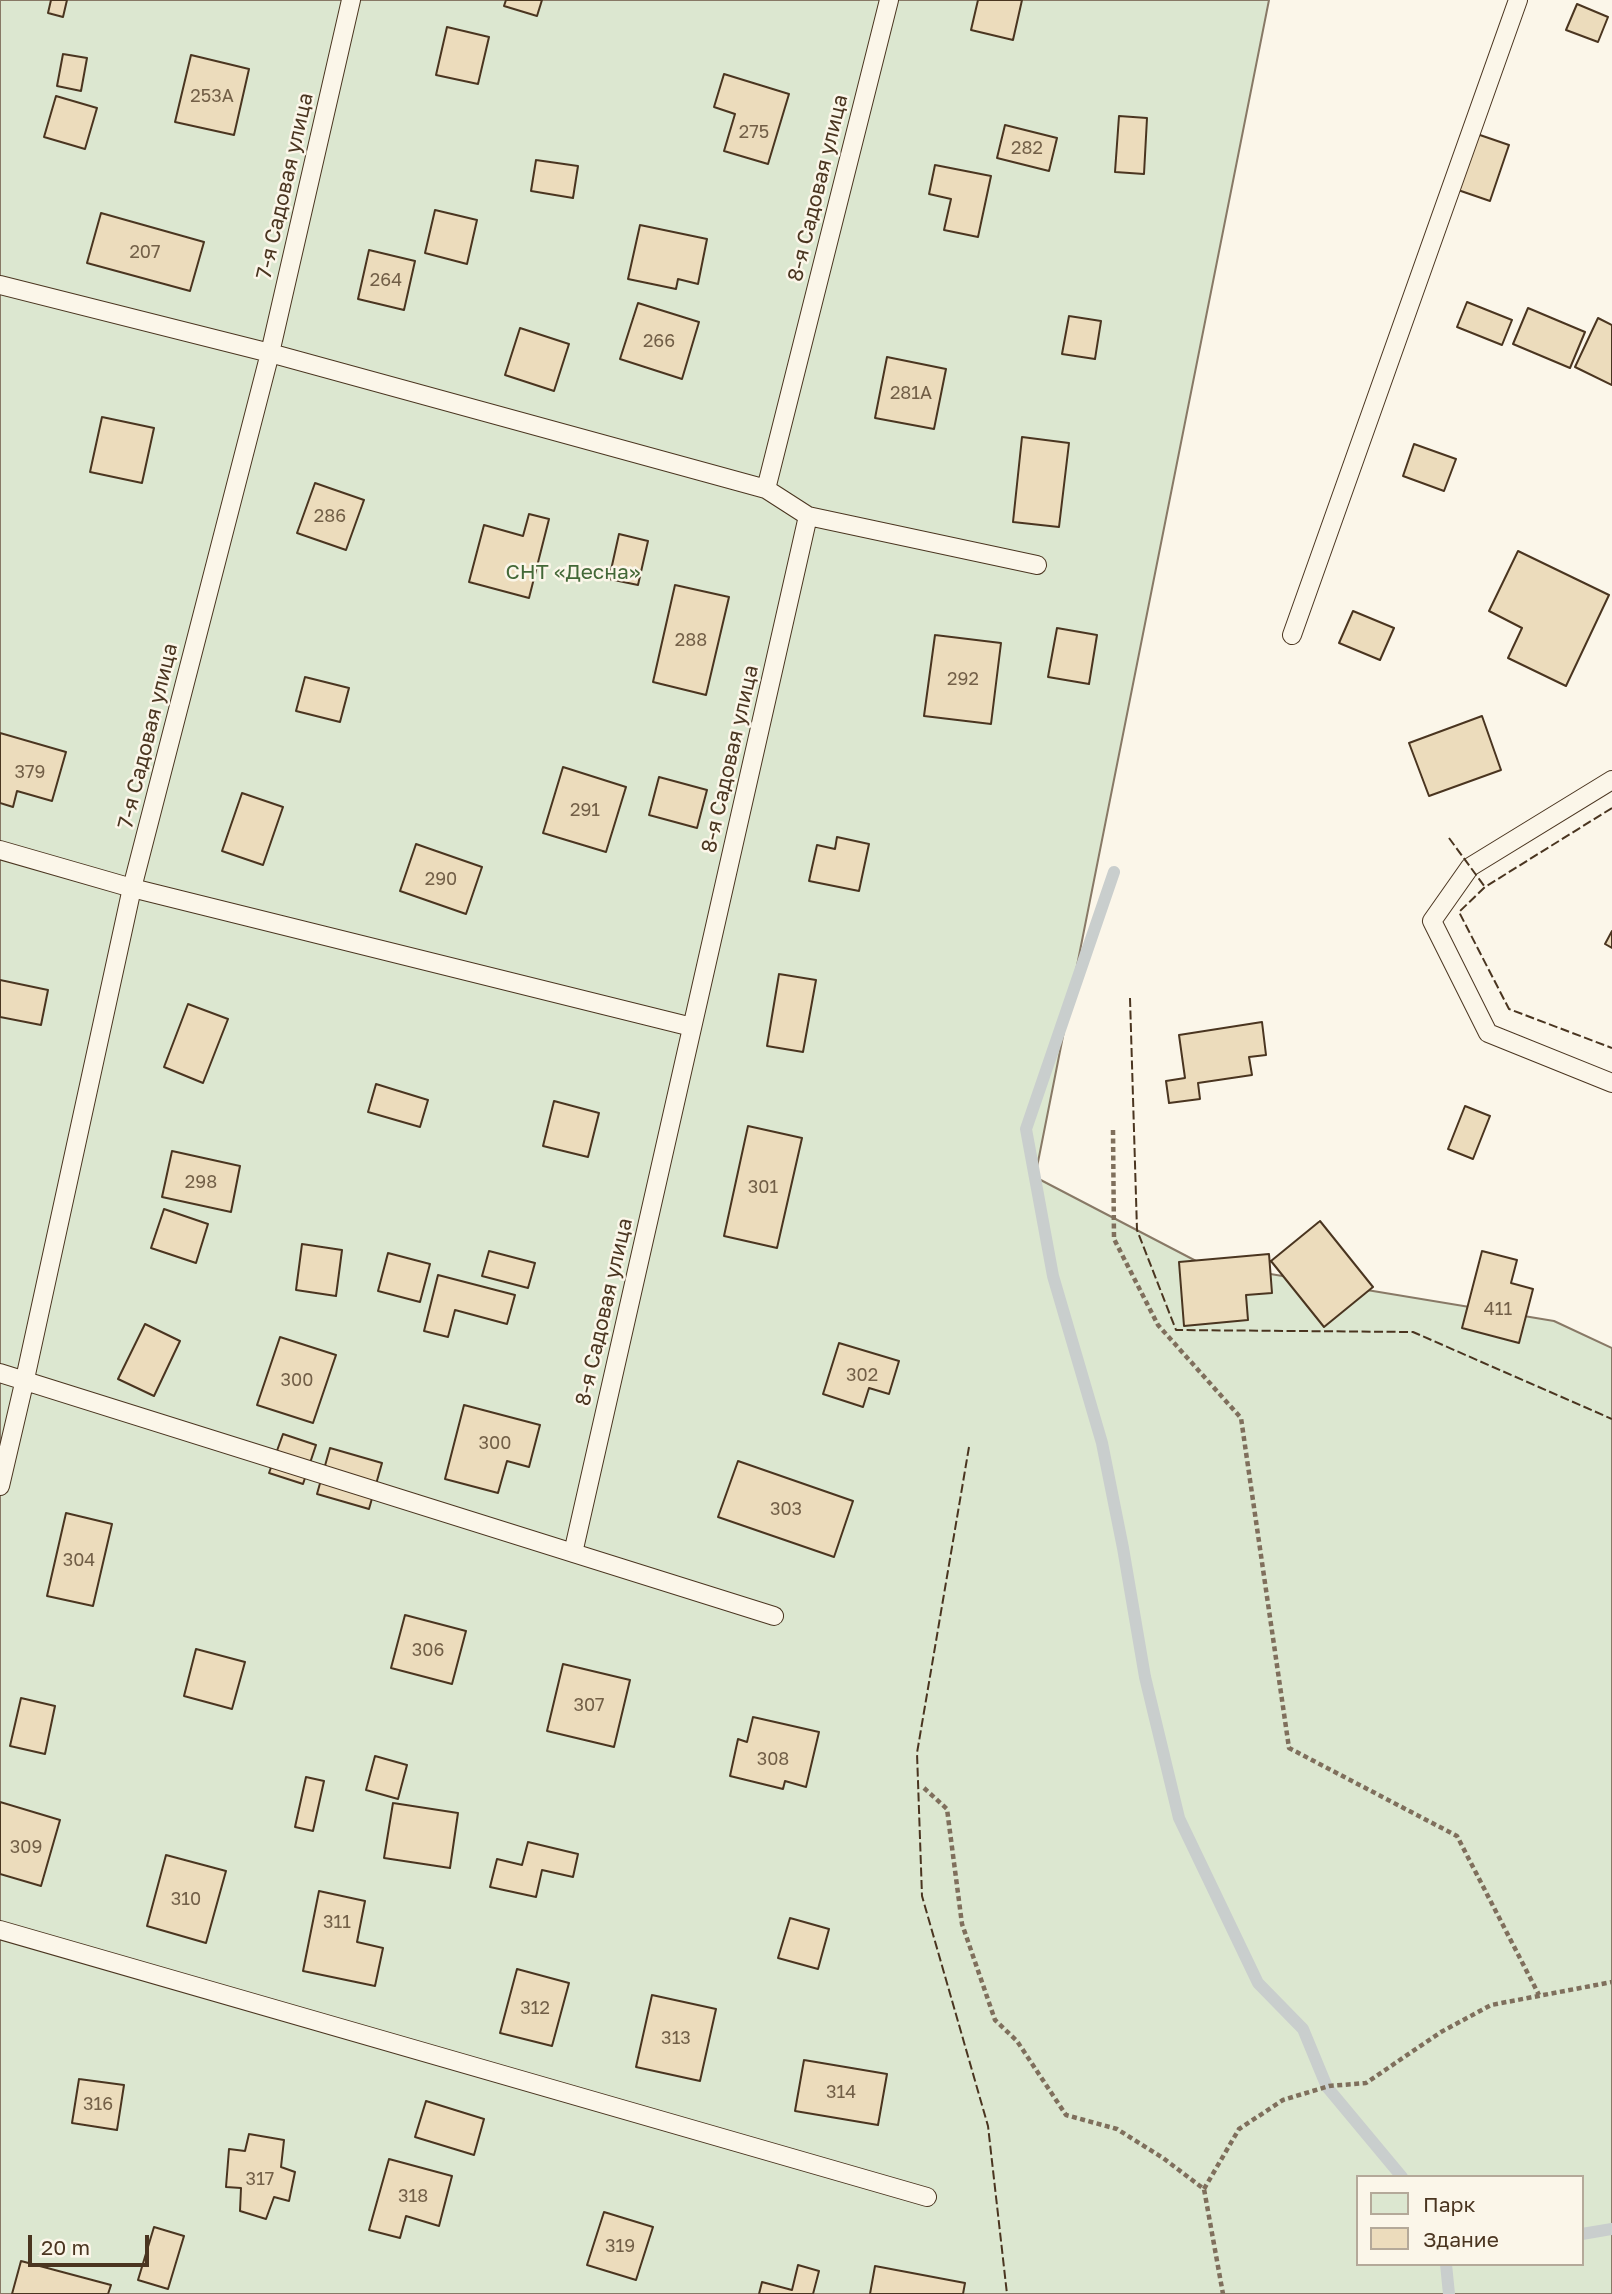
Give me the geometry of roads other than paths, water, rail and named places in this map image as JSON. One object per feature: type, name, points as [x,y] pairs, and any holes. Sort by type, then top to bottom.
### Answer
[{"type":"lane","name":"7-я Садовая улица","points":[[0,1486],[132,887],[270,354],[351,0]]},
{"type":"lane","name":"8-я Садовая улица","points":[[766,489],[889,0]]},
{"type":"lane","points":[[1292,635],[1518,0]]},
{"type":"lane","points":[[0,285],[270,354],[766,489],[808,516],[1037,565]]},
{"type":"lane","name":"8-я Садовая улица","points":[[573,1553],[808,516]]},
{"type":"lane","points":[[1612,780],[1470,867],[1432,921],[1488,1033],[1612,1083]]},
{"type":"lane","points":[[0,850],[132,887],[692,1027]]},
{"type":"lane","points":[[0,1373],[774,1616]]},
{"type":"lane","points":[[0,1930],[927,2197]]},
{"type":"waterway","points":[[1114,872],[1026,1129],[1053,1276],[1102,1443],[1145,1677],[1179,1818],[1258,1983],[1303,2029],[1327,2087],[1400,2175]]},
{"type":"waterway","points":[[1584,2234],[1612,2229]]},
{"type":"waterway","points":[[1446,2266],[1449,2294]]},
{"type":"park label","name":"СНТ «Десна»","points":[[573,572]]}]
